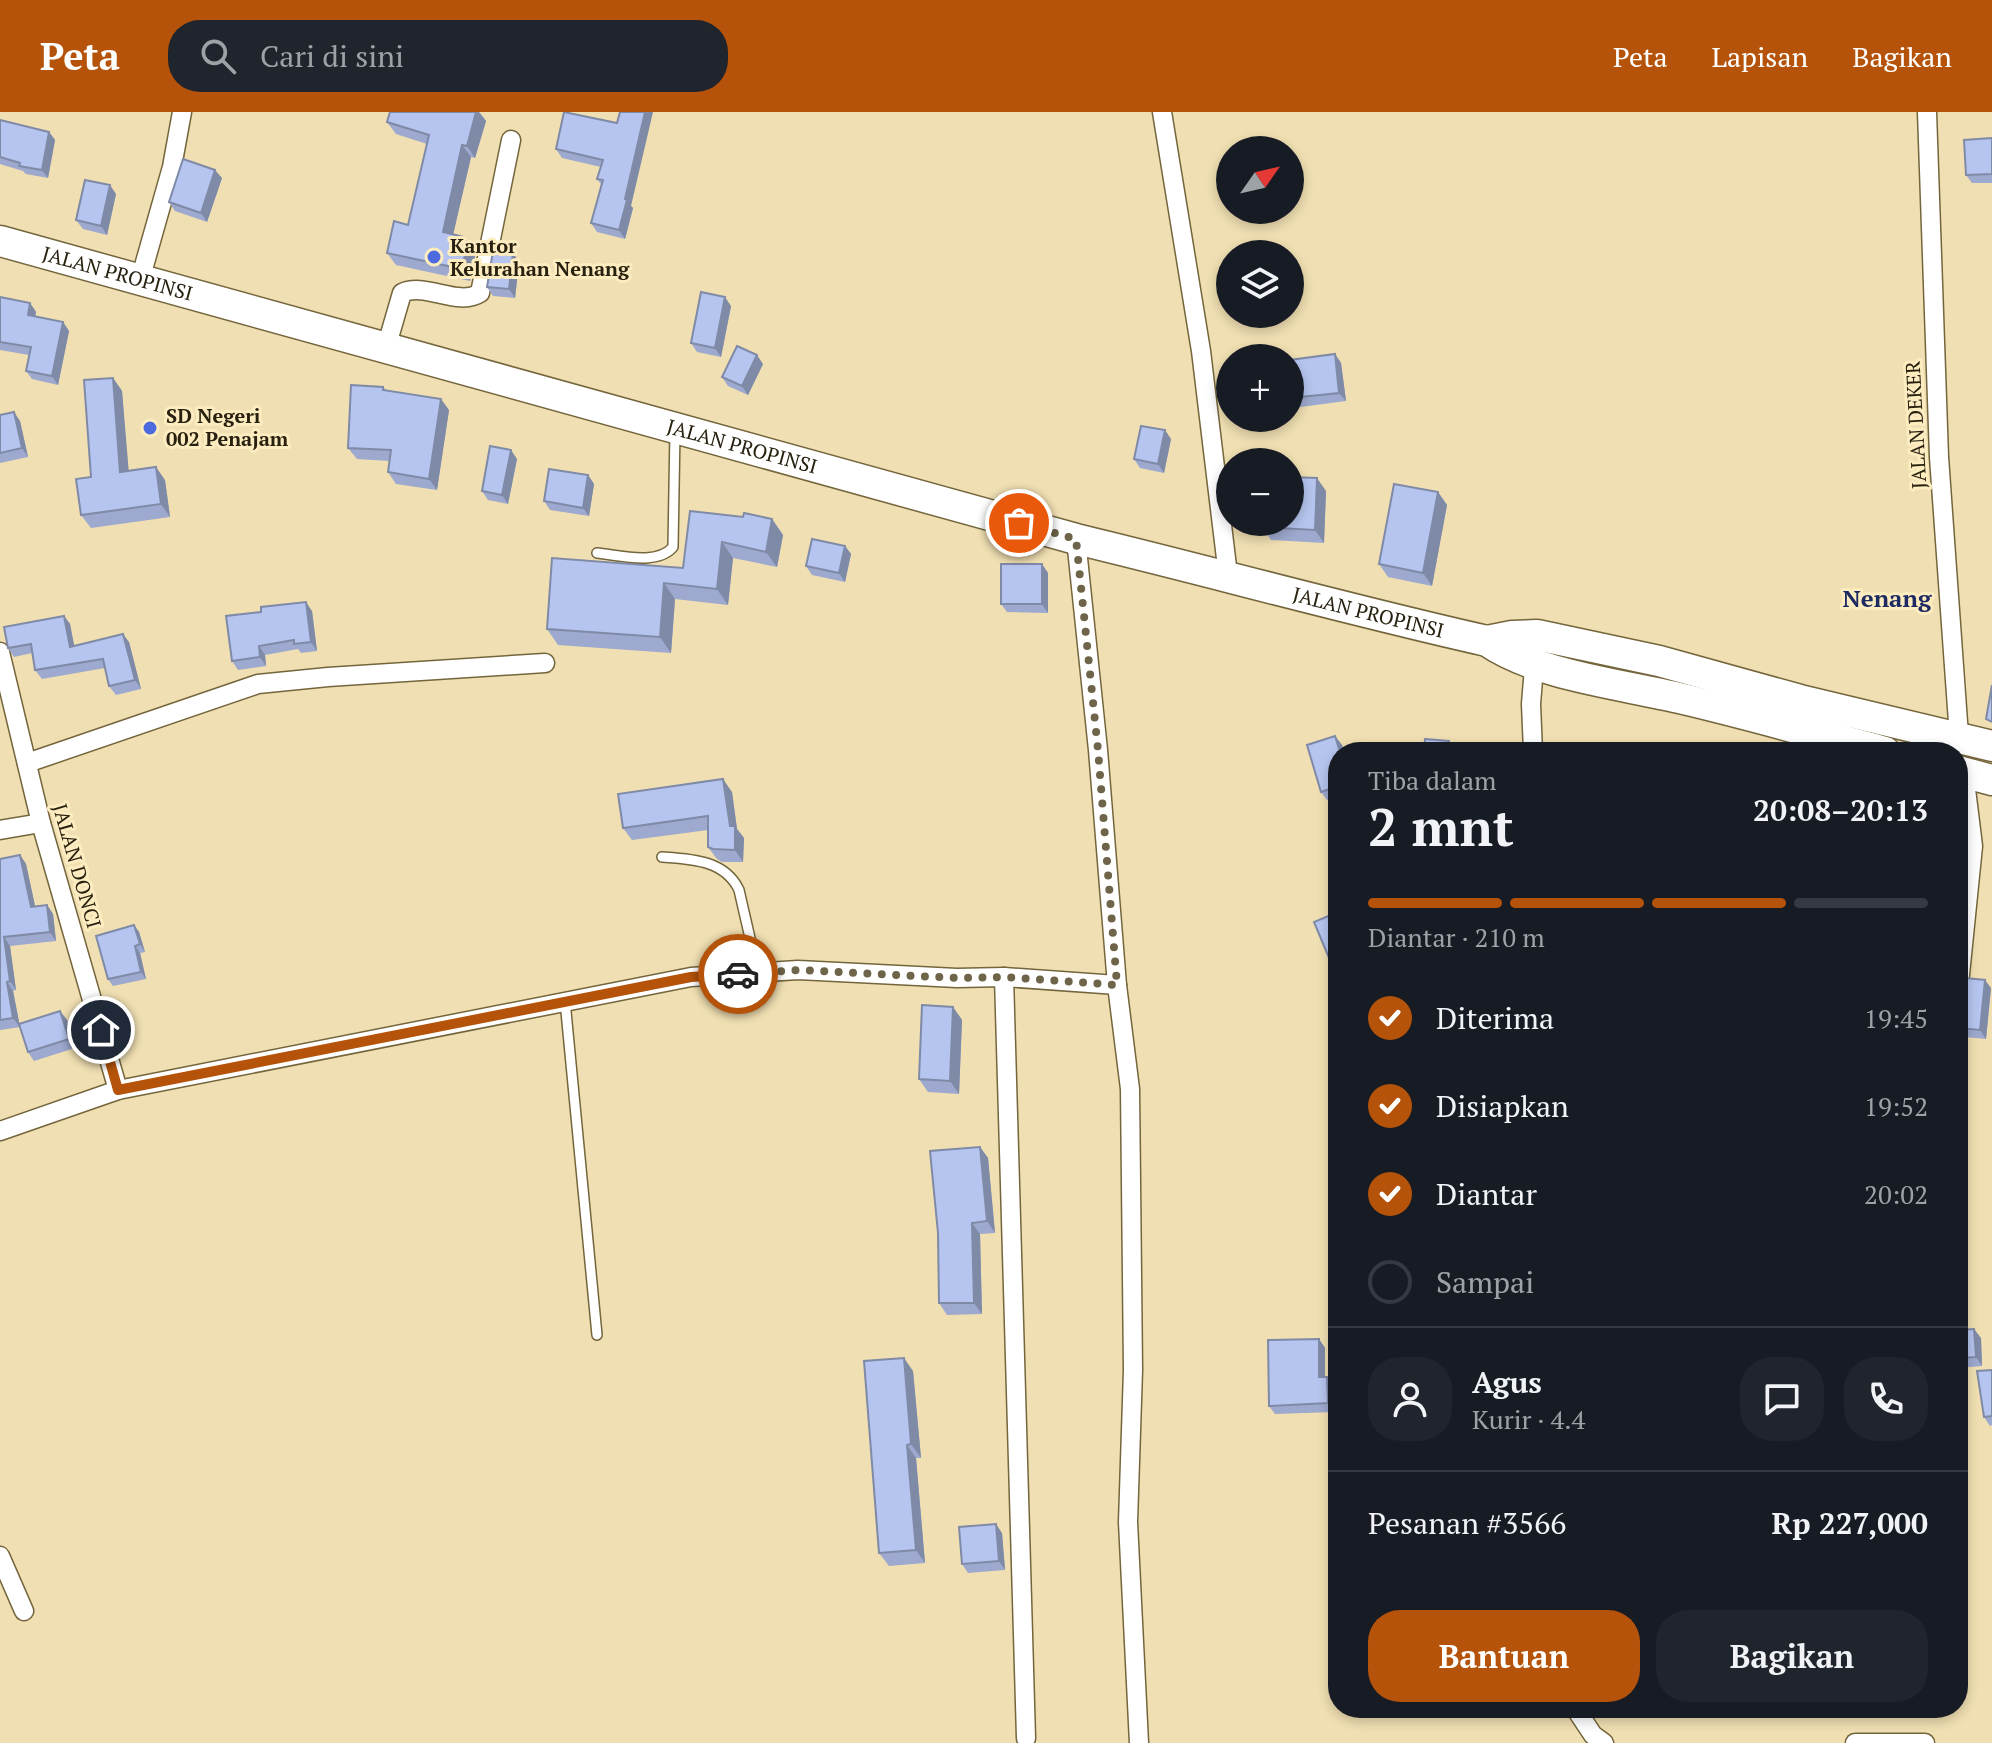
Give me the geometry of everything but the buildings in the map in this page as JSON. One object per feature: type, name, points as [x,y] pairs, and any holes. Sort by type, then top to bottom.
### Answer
[{"type":"highway","name":"JALAN PROPINSI","points":[[0,241],[1076,539],[1228,575],[1369,615],[1487,641],[1499,650],[1535,650],[1678,698],[1847,742]]},
{"type":"highway","points":[[1535,650],[1659,661],[1800,700],[1992,746]]},
{"type":"street","points":[[140,280],[172,167],[182,112]]},
{"type":"street","points":[[1162,112],[1201,351],[1228,575]]},
{"type":"street","name":"JALAN DEKER","points":[[1927,112],[1939,457],[1959,736]]},
{"type":"street","points":[[386,348],[402,293],[414,290],[468,297],[480,293],[511,140]]},
{"type":"street","points":[[1076,539],[1098,750],[1117,985],[1130,1089],[1133,1370],[1128,1522],[1139,1743]]},
{"type":"street","points":[[1533,742],[1535,650]]},
{"type":"street","name":"JALAN DONCI","points":[[0,652],[41,823],[118,1090]]},
{"type":"street","points":[[27,763],[258,684],[545,663]]},
{"type":"street","points":[[1968,816],[1971,774]]},
{"type":"street","points":[[0,830],[41,823]]},
{"type":"street","points":[[0,1131],[118,1090],[691,977],[798,970],[957,978],[1004,977],[1117,985]]},
{"type":"street","points":[[1004,977],[1026,1738]]},
{"type":"street","points":[[0,1556],[24,1611]]},
{"type":"street","points":[[1582,1718],[1593,1735],[1604,1743]]},
{"type":"street","points":[[1855,1743],[1925,1743]]},
{"type":"lane","points":[[597,553],[658,557],[673,547],[675,428]]},
{"type":"lane","points":[[662,857],[697,859],[734,878],[758,973]]},
{"type":"lane","points":[[565,1001],[597,1335]]},
{"type":"way so far","points":[[738,974],[798,970],[957,978],[1004,977],[1117,985],[1098,750],[1076,539],[1019,523]]},
{"type":"place","name":"Kantor Kelurahan Nenang","points":[[434,257]]},
{"type":"place","name":"SD Negeri 002 Penajam","points":[[150,428]]},
{"type":"district","name":"Nenang","points":[[1887,599]]},
{"type":"route","points":[[101,1030],[118,1090],[691,977],[738,974]]}]
